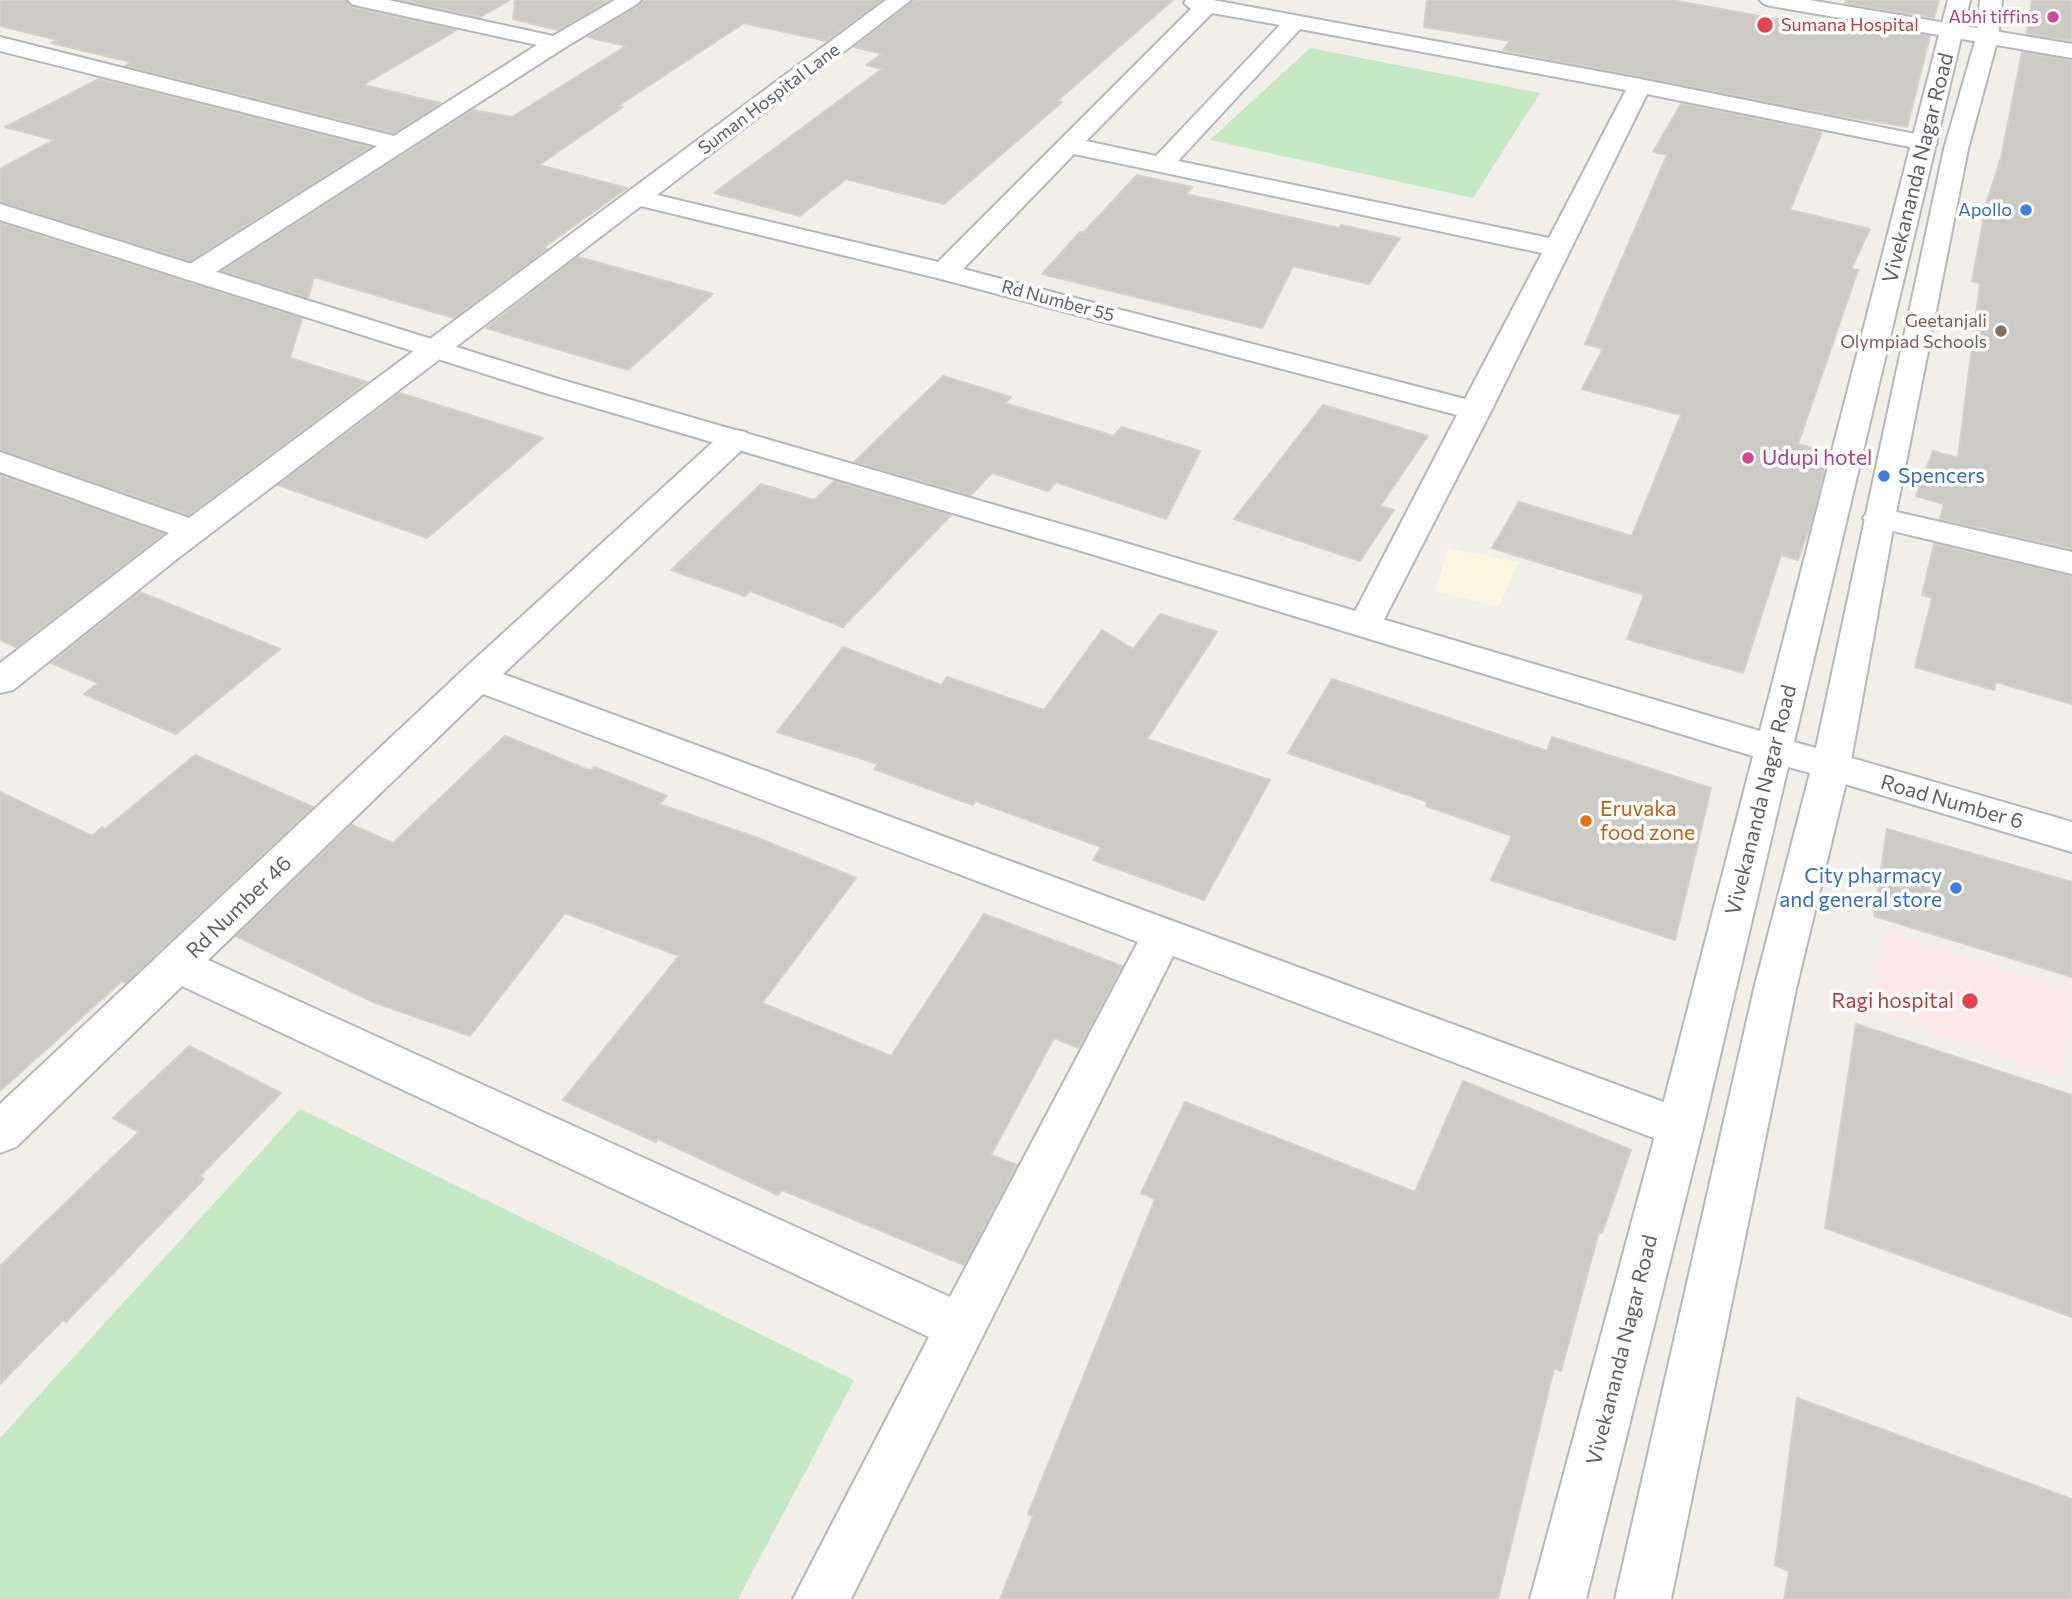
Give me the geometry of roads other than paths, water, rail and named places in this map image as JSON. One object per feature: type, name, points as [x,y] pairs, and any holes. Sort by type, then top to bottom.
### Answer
[{"type":"street","points":[[359,0],[434,8],[556,43]]},
{"type":"street","points":[[195,273],[556,43],[630,0]]},
{"type":"street","name":"Suman Hospital Lane","points":[[0,681],[194,531],[900,0]]},
{"type":"street","points":[[1771,0],[1966,23],[2072,51]]},
{"type":"street","name":"Vivekananda Nagar Road","points":[[1558,1599],[1680,1128],[1925,143],[1966,23],[1991,0]]},
{"type":"street","points":[[944,272],[1203,3],[1925,143]]},
{"type":"street","points":[[1161,165],[1295,22]]},
{"type":"street","name":"Vivekananda Nagar Road","points":[[1643,1599],[1775,989],[1831,766],[1879,518],[1956,149],[1966,23]]},
{"type":"street","points":[[0,44],[397,144]]},
{"type":"street","points":[[1365,625],[1640,86]]},
{"type":"street","points":[[1068,145],[1557,248]]},
{"type":"street","name":"Rd Number 55","points":[[638,198],[944,272],[1476,411]]},
{"type":"street","name":"Road Number 6","points":[[0,212],[735,439],[2072,837]]},
{"type":"street","name":"Rd Number 46","points":[[0,1133],[477,678],[735,439]]},
{"type":"street","points":[[0,461],[194,531]]},
{"type":"street","points":[[1879,518],[2072,563]]},
{"type":"street","points":[[477,678],[1680,1128]]},
{"type":"street","points":[[821,1599],[1164,933]]},
{"type":"street","points":[[178,965],[961,1327]]},
{"type":"place","name":"Abhi tiffins","points":[[2053,17]]},
{"type":"place","name":"Sumana Hospital","points":[[1765,25]]},
{"type":"place","name":"Apollo","points":[[2026,210]]},
{"type":"place","name":"Geetanjali Olympiad Schools","points":[[2001,331]]},
{"type":"place","name":"Udupi hotel","points":[[1748,458]]},
{"type":"place","name":"Spencers","points":[[1884,476]]},
{"type":"place","name":"Eruvaka food zone","points":[[1586,821]]},
{"type":"place","name":"City pharmacy and general store","points":[[1956,888]]},
{"type":"place","name":"Ragi hospital","points":[[1970,1001]]}]
